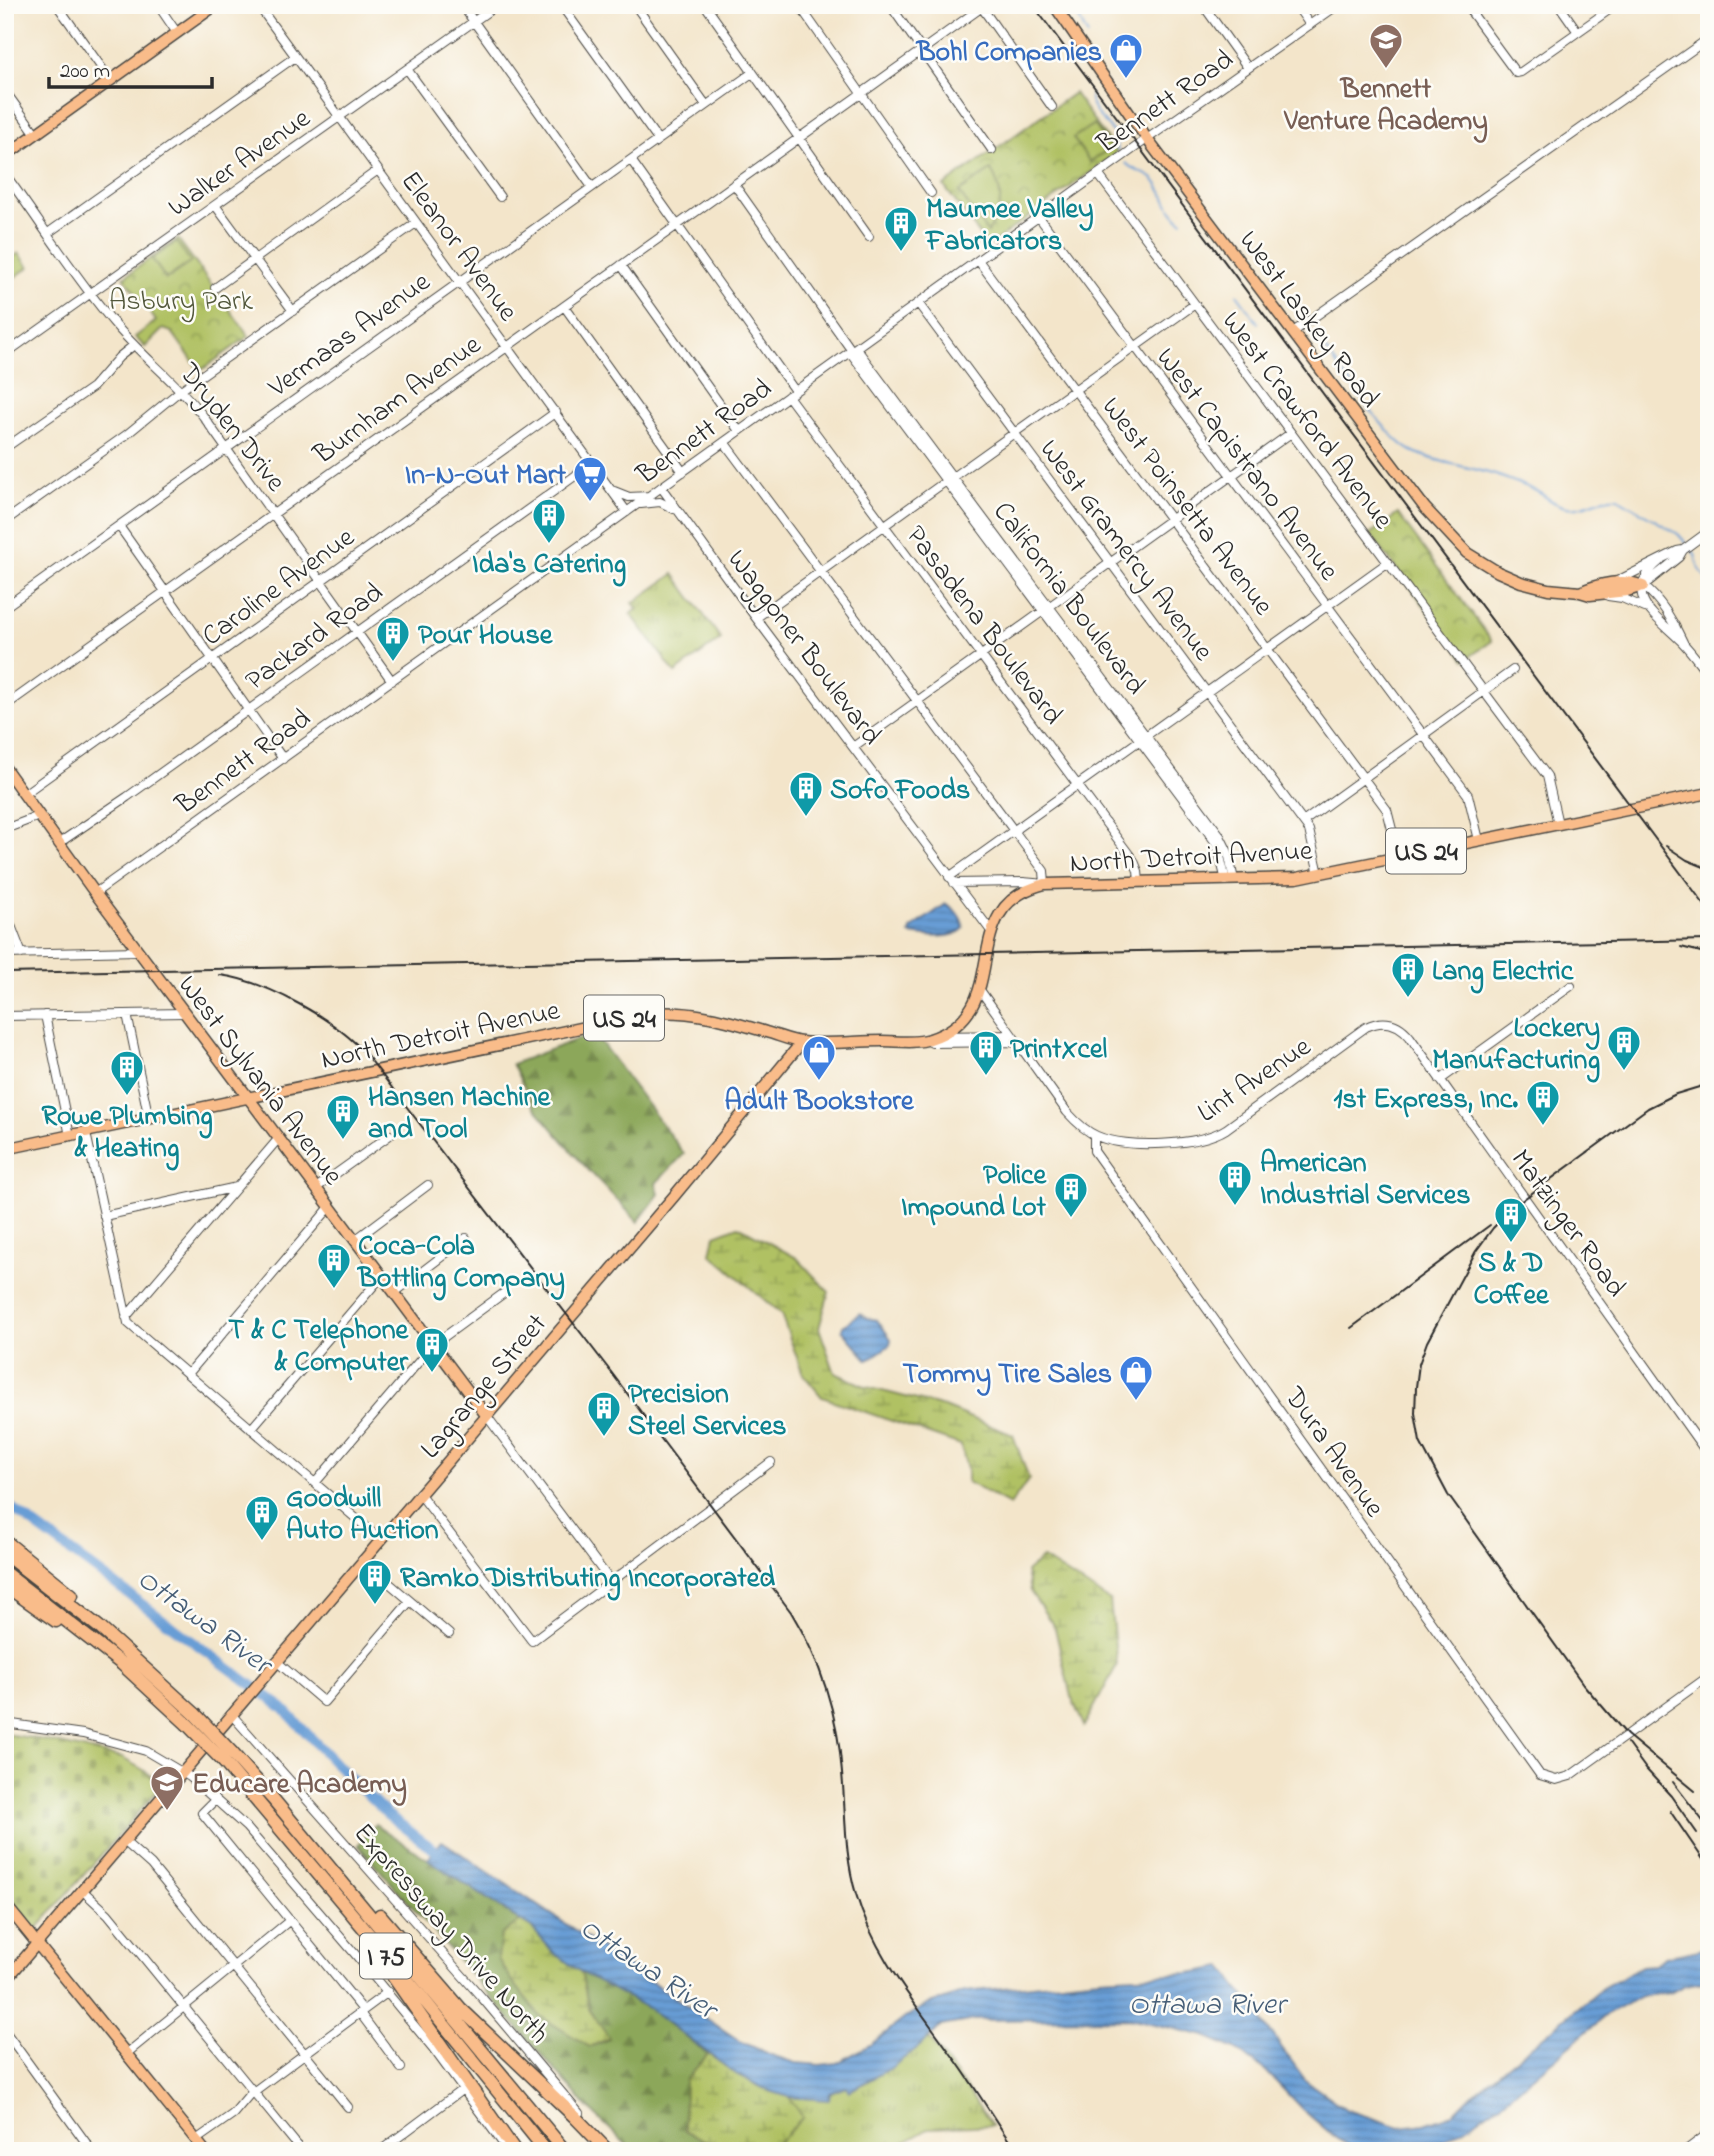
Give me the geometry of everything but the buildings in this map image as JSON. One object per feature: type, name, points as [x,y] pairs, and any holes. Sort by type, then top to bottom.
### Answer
[{"type":"highway","points":[[5,1541],[90,1611],[99,1627]]},
{"type":"highway","name":"I 75","points":[[5,1554],[99,1627],[228,1758],[273,1799],[565,2151]]},
{"type":"highway","name":"I 75","points":[[5,1573],[191,1719]]},
{"type":"highway","points":[[5,1585],[106,1660],[122,1664]]},
{"type":"highway","name":"I 75","points":[[228,1758],[262,1805],[546,2151]]},
{"type":"highway","points":[[356,1898],[381,1916],[460,2008],[609,2151]]},
{"type":"highway","points":[[383,1952],[390,1972],[515,2151]]},
{"type":"main road","points":[[5,156],[216,5]]},
{"type":"main road","name":"West Laskey Road","points":[[1054,5],[1147,139],[1426,509],[1461,548],[1482,563],[1521,582],[1548,589],[1602,595],[1642,586]]},
{"type":"main road","name":"West Laskey Road","points":[[1580,592],[1616,582],[1642,586]]},
{"type":"main road","name":"West Sylvania Avenue","points":[[5,768],[95,894],[486,1415]]},
{"type":"main road","name":"North Detroit Avenue","points":[[5,1149],[651,1013],[698,1013],[802,1042],[932,1038],[960,1023],[974,1005],[980,990],[991,931],[1001,912],[1028,890],[1045,884],[1277,880],[1319,874],[1709,793]]},
{"type":"main road","name":"Lagrange Street","points":[[5,1981],[675,1195],[802,1042]]},
{"type":"main road","points":[[5,1904],[205,2151]]},
{"type":"street","points":[[57,5],[111,81]]},
{"type":"street","points":[[158,5],[177,33]]},
{"type":"street","name":"Eleanor Avenue","points":[[258,5],[612,490],[631,509]]},
{"type":"street","points":[[462,5],[592,187]]},
{"type":"street","name":"Walker Avenue","points":[[5,354],[497,5]]},
{"type":"street","points":[[561,5],[658,140]]},
{"type":"street","points":[[635,5],[706,105]]},
{"type":"street","points":[[705,5],[869,237]]},
{"type":"street","points":[[799,5],[931,192]]},
{"type":"street","points":[[890,5],[992,150]]},
{"type":"street","points":[[1203,5],[1248,68]]},
{"type":"street","points":[[1296,5],[1310,25]]},
{"type":"street","name":"Bennett Road","points":[[95,894],[1117,160],[1338,5]]},
{"type":"street","points":[[1466,5],[1516,73],[1616,5]]},
{"type":"street","points":[[1559,5],[1578,32]]},
{"type":"street","points":[[982,6],[1052,107]]},
{"type":"street","name":"Burnham Avenue","points":[[5,706],[982,6]]},
{"type":"street","points":[[1293,332],[1702,43]]},
{"type":"street","points":[[48,233],[295,57]]},
{"type":"street","points":[[407,69],[500,197]]},
{"type":"street","name":"Vermaas Avenue","points":[[5,607],[752,73]]},
{"type":"street","points":[[5,91],[36,134]]},
{"type":"street","name":"Pasadena Boulevard","points":[[631,160],[885,526],[1135,861],[1139,882]]},
{"type":"street","points":[[215,288],[378,170]]},
{"type":"street","name":"Dryden Drive","points":[[5,174],[114,323],[181,390],[392,681]]},
{"type":"street","name":"West Crawford Avenue","points":[[1098,174],[1547,776],[1558,824]]},
{"type":"street","name":"California Boulevard","points":[[734,184],[853,350],[1197,811],[1226,846],[1230,881]]},
{"type":"street","points":[[215,205],[293,311]]},
{"type":"street","name":"West Capistrano Avenue","points":[[1039,217],[1470,798],[1479,840]]},
{"type":"street","points":[[5,521],[126,435],[181,390],[416,223]]},
{"type":"street","name":"West Poinsetta Avenue","points":[[978,260],[1364,778],[1390,815],[1399,857]]},
{"type":"street","points":[[621,265],[739,431]]},
{"type":"street","name":"West Gramercy Avenue","points":[[918,303],[1303,822],[1309,831],[1319,874]]},
{"type":"street","points":[[756,618],[1195,304]]},
{"type":"street","points":[[564,306],[683,472]]},
{"type":"street","points":[[5,448],[93,387],[119,356],[134,345]]},
{"type":"street","name":"Caroline Avenue","points":[[24,794],[556,412]]},
{"type":"street","points":[[853,747],[1291,433]]},
{"type":"street","points":[[724,442],[1015,831],[1044,871],[1045,884]]},
{"type":"street","name":"Packard Road","points":[[59,843],[593,463]]},
{"type":"street","name":"Waggoner Boulevard","points":[[661,487],[991,931]]},
{"type":"street","points":[[612,490],[629,497],[649,496]]},
{"type":"street","points":[[631,509],[648,502],[658,502],[679,512]]},
{"type":"street","points":[[119,526],[283,759]]},
{"type":"street","points":[[1642,586],[1709,531]]},
{"type":"street","points":[[1616,582],[1683,550]]},
{"type":"street","points":[[1660,561],[1646,574],[1642,586],[1644,603],[1709,675]]},
{"type":"street","points":[[951,880],[1078,785],[1387,563]]},
{"type":"street","points":[[1642,586],[1652,594],[1678,631],[1682,642]]},
{"type":"street","name":"West Laskey Road","points":[[1602,595],[1622,598],[1651,612]]},
{"type":"street","points":[[1303,822],[1513,670]]},
{"type":"street","points":[[5,829],[39,816]]},
{"type":"street","name":"North Detroit Avenue","points":[[951,880],[1045,884]]},
{"type":"street","points":[[5,910],[22,954]]},
{"type":"street","points":[[5,954],[138,951]]},
{"type":"street","points":[[1440,1080],[1571,986]]},
{"type":"street","points":[[980,990],[1067,1112],[1079,1126],[1094,1135]]},
{"type":"street","points":[[5,1016],[184,1013]]},
{"type":"street","points":[[127,1014],[149,1119]]},
{"type":"street","points":[[45,1015],[70,1136]]},
{"type":"street","name":"Matzinger Road","points":[[1387,1022],[1405,1031],[1709,1456]]},
{"type":"street","name":"Lint Avenue","points":[[1094,1135],[1109,1141],[1127,1143],[1191,1142],[1211,1137],[1226,1129],[1360,1031],[1373,1024],[1387,1022]]},
{"type":"street","points":[[932,1038],[1014,1038]]},
{"type":"street","points":[[86,1133],[128,1323],[380,1539]]},
{"type":"street","points":[[316,1188],[390,1135]]},
{"type":"street","name":"Dura Avenue","points":[[1094,1135],[1094,1151],[1540,1775],[1556,1780],[1570,1776],[1709,1676]]},
{"type":"street","points":[[126,1317],[279,1138]]},
{"type":"street","points":[[355,1240],[428,1185]]},
{"type":"street","points":[[104,1216],[237,1187]]},
{"type":"street","points":[[188,1374],[330,1207]]},
{"type":"street","points":[[394,1293],[466,1238]]},
{"type":"street","points":[[251,1429],[382,1276]]},
{"type":"street","points":[[316,1483],[433,1345],[504,1293]]},
{"type":"street","points":[[486,1415],[611,1582]]},
{"type":"street","points":[[419,1493],[532,1641],[771,1462]]},
{"type":"street","points":[[362,1560],[449,1634]]},
{"type":"street","points":[[272,1665],[324,1702],[410,1601]]},
{"type":"street","name":"Expressway Drive North","points":[[231,1714],[483,1999],[609,2151]]},
{"type":"street","points":[[5,1723],[60,1729],[146,1751],[182,1771],[216,1799],[254,1835],[388,1992],[508,2151]]},
{"type":"street","points":[[216,1799],[202,1813],[362,2012],[401,2068]]},
{"type":"street","points":[[124,1841],[151,1865],[348,2107]]},
{"type":"street","points":[[82,1890],[107,1912],[296,2145]]},
{"type":"street","points":[[126,2054],[289,1921]]},
{"type":"street","points":[[196,2140],[233,2114],[253,2092],[388,1992]]},
{"type":"street","points":[[5,2031],[92,2151]]},
{"type":"street","points":[[383,2150],[463,2089]]},
{"type":"street","points":[[1685,2151],[1709,2133]]},
{"type":"green space","points":[[1074,93],[1117,153],[988,246],[944,186]]},
{"type":"green space","points":[[1094,124],[1110,148],[1090,162],[1073,138]]},
{"type":"green space","points":[[991,170],[999,187],[1000,202],[988,233],[959,192]]},
{"type":"green space","name":"Asbury Park","points":[[178,239],[249,336],[200,371],[172,332],[163,329],[145,347],[135,337],[156,321],[124,277]]},
{"type":"green space","points":[[176,242],[191,262],[166,279],[152,259]]},
{"type":"green space","points":[[19,253],[29,267],[8,282],[5,278],[5,262]]},
{"type":"green space","points":[[1398,514],[1492,641],[1465,660],[1370,534]]},
{"type":"green space","points":[[674,574],[721,639],[675,673],[631,614],[638,609],[633,603]]},
{"type":"green space","points":[[594,1033],[684,1154],[656,1183],[659,1194],[638,1222],[535,1108],[512,1064]]},
{"type":"green space","points":[[738,1226],[797,1258],[829,1292],[819,1328],[835,1373],[867,1387],[944,1407],[1013,1435],[1029,1479],[1010,1505],[967,1482],[961,1445],[822,1397],[803,1374],[781,1314],[711,1254],[715,1235]]},
{"type":"green space","points":[[1042,1558],[1110,1601],[1117,1665],[1084,1726],[1071,1697],[1055,1628],[1030,1591],[1026,1572]]},
{"type":"green space","points":[[5,1734],[122,1758],[147,1772],[161,1786],[36,1930],[5,1892]]},
{"type":"green space","points":[[375,1824],[520,1921],[501,1935],[498,1959],[540,2016],[590,2047],[609,2039],[589,2009],[581,1972],[648,2008],[708,2054],[686,2081],[720,2151],[633,2151],[588,2108],[358,1845]]},
{"type":"green space","points":[[520,1921],[533,1929],[554,1953],[581,1972],[589,2009],[609,2038],[590,2047],[540,2016],[514,1983],[498,1959],[501,1935]]},
{"type":"green space","points":[[929,2038],[992,2125],[930,2128],[889,2151],[770,2151],[803,2117],[789,2097],[828,2100],[830,2093],[846,2086],[850,2091],[891,2068]]},
{"type":"green space","points":[[708,2054],[736,2074],[767,2090],[789,2097],[803,2117],[770,2151],[720,2151],[720,2148],[684,2130],[685,2081]]},
{"type":"water","points":[[946,904],[955,911],[964,928],[953,935],[938,937],[910,934],[911,929]]},
{"type":"water","points":[[860,1313],[866,1318],[877,1320],[891,1339],[890,1345],[868,1360],[842,1330],[843,1326]]},
{"type":"water","name":"Ottawa River","points":[[442,1841],[740,2041],[796,2063],[837,2063],[870,2045],[909,2015],[927,2005],[965,1992],[1099,1978],[1189,1973],[1223,1967],[1306,2081],[1347,2110],[1400,2127],[1425,2124],[1453,2114],[1472,2095],[1602,1988],[1642,1966],[1654,1965],[1665,1957],[1709,1948],[1709,1981],[1685,1985],[1669,1993],[1641,1996],[1605,2016],[1509,2097],[1465,2128],[1435,2145],[1414,2151],[1377,2151],[1352,2147],[1337,2139],[1302,2109],[1266,2071],[1235,2049],[1205,2036],[1134,2019],[974,2020],[941,2026],[891,2068],[849,2091],[846,2087],[830,2093],[829,2100],[789,2097],[767,2090],[736,2074],[648,2008],[581,1972],[554,1953],[533,1929],[428,1859]]},
{"type":"waterway","points":[[1072,5],[1088,36]]},
{"type":"waterway","points":[[1091,94],[1092,106],[1110,128],[1118,150]]},
{"type":"waterway","points":[[1126,163],[1154,180],[1173,212],[1182,221]]},
{"type":"waterway","points":[[1237,294],[1258,323]]},
{"type":"waterway","points":[[1315,339],[1377,418],[1401,444],[1412,451],[1512,481],[1566,507],[1579,507],[1604,499],[1618,498],[1678,534],[1686,543]]},
{"type":"waterway","points":[[1690,547],[1699,569],[1709,582]]},
{"type":"waterway","name":"Ottawa River","points":[[5,1503],[283,1708],[387,1814],[445,1858]]},
{"type":"railway","points":[[1033,5],[1709,911]]},
{"type":"railway","points":[[1666,846],[1687,860],[1709,869]]},
{"type":"railway","points":[[5,973],[1709,940]]},
{"type":"railway","points":[[1681,947],[1709,954]]},
{"type":"railway","points":[[220,975],[258,985],[299,1004],[337,1028],[366,1054],[611,1372],[791,1612],[811,1650],[832,1710],[840,1752],[849,1864],[856,1894],[873,1938],[897,1978],[1016,2151]]},
{"type":"railway","points":[[1509,1210],[1648,1108],[1676,1094],[1709,1084]]},
{"type":"railway","points":[[1515,1206],[1493,1228],[1476,1251],[1427,1342],[1419,1364],[1416,1387],[1415,1413],[1420,1442],[1448,1495],[1583,1684],[1627,1735],[1695,1791]]},
{"type":"railway","points":[[1351,1328],[1490,1225]]},
{"type":"railway","points":[[1627,1743],[1671,1796],[1697,1833]]},
{"type":"railway","points":[[1673,1782],[1709,1829]]},
{"type":"railway","points":[[1670,1811],[1709,1868]]},
{"type":"place","name":"Bennett Venture Academy","points":[[1386,70]]},
{"type":"place","name":"Bohl Companies","points":[[1126,80]]},
{"type":"place","name":"Maumee Valley Fabricators","points":[[901,253]]},
{"type":"place","name":"In-N-Out Mart","points":[[590,503]]},
{"type":"place","name":"Ida's Catering","points":[[549,545]]},
{"type":"place","name":"Pour House","points":[[393,663]]},
{"type":"place","name":"Sofo Foods","points":[[806,818]]},
{"type":"place","name":"Lang Electric","points":[[1408,999]]},
{"type":"place","name":"Lockery Manufacturing","points":[[1624,1072]]},
{"type":"place","name":"PrintXcel","points":[[986,1077]]},
{"type":"place","name":"Adult Bookstore","points":[[819,1082]]},
{"type":"place","name":"Rowe Plumbing & Heating","points":[[127,1097]]},
{"type":"place","name":"1st Express, Inc.","points":[[1543,1127]]},
{"type":"place","name":"Hansen Machine and Tool","points":[[343,1141]]},
{"type":"place","name":"American Industrial Services","points":[[1235,1207]]},
{"type":"place","name":"Police Impound Lot","points":[[1071,1219]]},
{"type":"place","name":"S & D Coffee","points":[[1511,1244]]},
{"type":"place","name":"Coca-Cola Bottling Company","points":[[334,1290]]},
{"type":"place","name":"T & C Telephone & Computer","points":[[432,1374]]},
{"type":"place","name":"Tommy Tire Sales","points":[[1136,1402]]},
{"type":"place","name":"Precision Steel Services","points":[[604,1438]]},
{"type":"place","name":"Goodwill Auto Auction","points":[[262,1542]]},
{"type":"place","name":"Ramko Distributing Incorporated","points":[[375,1606]]},
{"type":"place","name":"Educare Academy","points":[[167,1812]]}]
